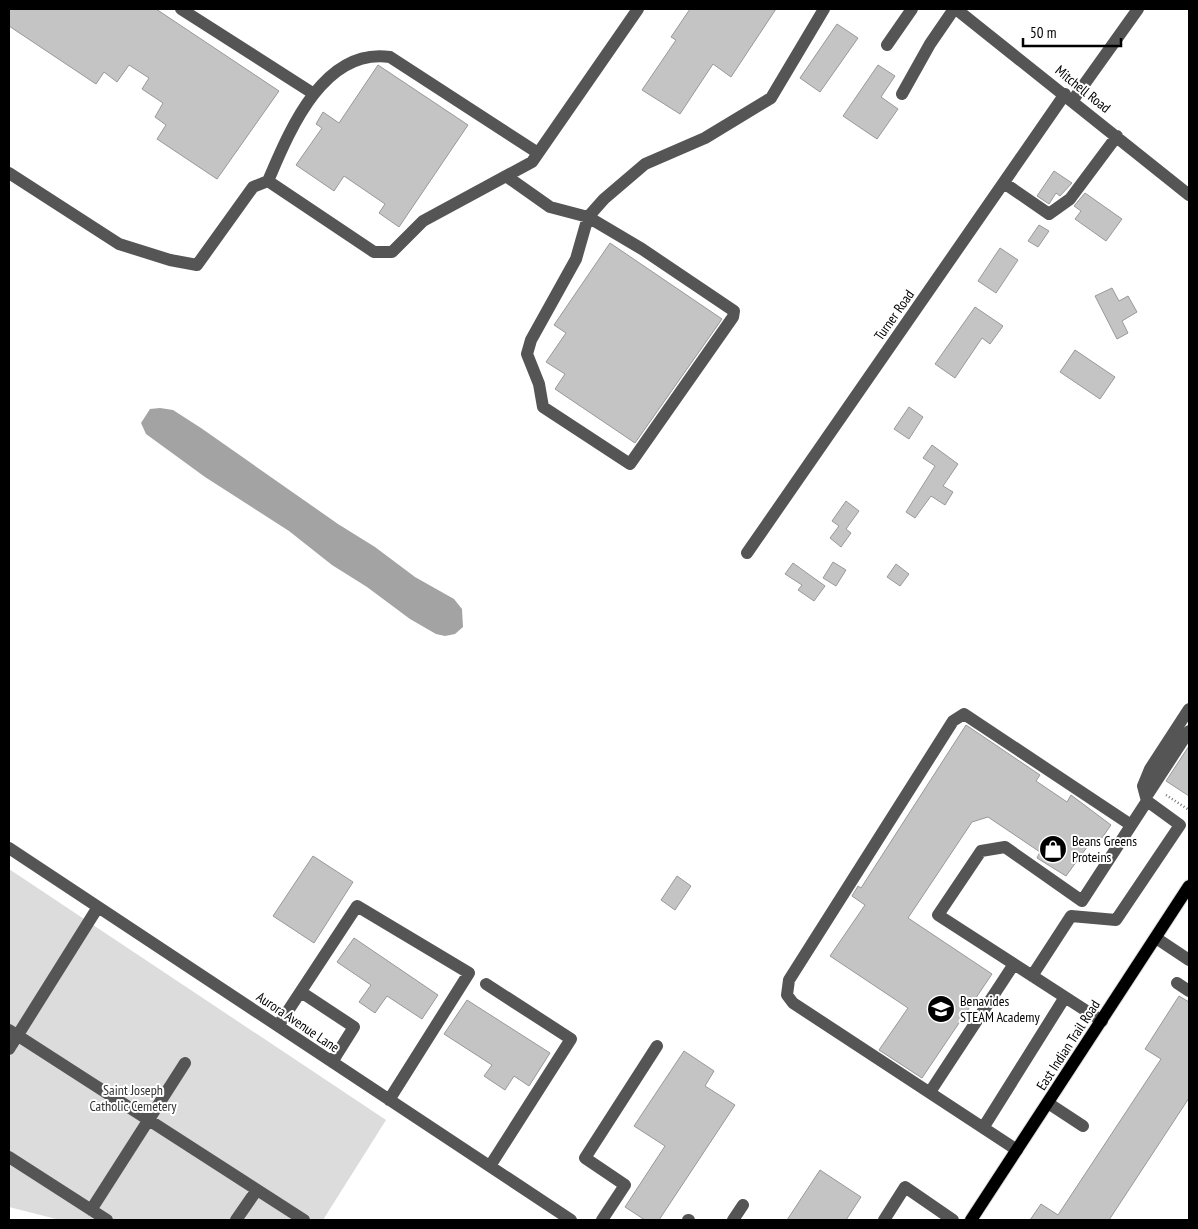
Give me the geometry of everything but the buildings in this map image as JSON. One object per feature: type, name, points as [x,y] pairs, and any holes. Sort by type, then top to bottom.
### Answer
[{"type":"main road","name":"East Indian Trail Road","points":[[971,1220],[1189,886]]},
{"type":"street","points":[[181,9],[314,94]]},
{"type":"street","points":[[268,181],[374,252],[392,252],[423,222],[532,162],[638,9]]},
{"type":"street","points":[[506,176],[550,207],[588,217],[642,249],[733,309],[733,317],[630,464],[543,408],[539,384],[527,354],[531,340],[576,259],[588,217],[604,199],[645,164],[706,138],[771,98],[824,9]]},
{"type":"street","points":[[887,46],[912,9]]},
{"type":"street","points":[[902,94],[930,44],[955,9]]},
{"type":"street","name":"Mitchell Road","points":[[955,9],[1069,97],[1189,195]]},
{"type":"street","name":"Turner Road","points":[[747,553],[1004,183],[1138,9]]},
{"type":"street","points":[[9,173],[119,244],[170,260],[197,265],[253,187],[268,181],[293,124],[314,94],[332,76],[355,61],[373,55],[390,58],[538,153]]},
{"type":"street","points":[[1004,183],[1049,214],[1070,198],[1118,136]]},
{"type":"street","points":[[1072,916],[1116,920],[1180,825],[1147,800],[1143,786],[1150,769],[1189,709]]},
{"type":"street","points":[[1017,1150],[793,1003],[787,995],[789,980],[953,721],[964,714],[1131,825]]},
{"type":"street","points":[[1032,976],[1131,825],[1189,731]]},
{"type":"street","points":[[1147,800],[1189,741]]},
{"type":"street","points":[[1082,901],[1005,847],[980,850],[938,915],[1102,1021]]},
{"type":"street","name":"Aurora Avenue Lane","points":[[9,848],[572,1220]]},
{"type":"street","points":[[278,1026],[357,906],[469,973],[389,1100]]},
{"type":"street","points":[[9,1049],[13,1033],[98,907]]},
{"type":"street","points":[[1156,938],[1189,960]]},
{"type":"street","points":[[930,1092],[1014,964]]},
{"type":"street","points":[[1177,983],[1189,991]]},
{"type":"street","points":[[486,984],[571,1039],[490,1166]]},
{"type":"street","points":[[301,992],[354,1027],[332,1062]]},
{"type":"street","points":[[983,1128],[1066,997]]},
{"type":"street","points":[[13,1033],[304,1220]]},
{"type":"street","points":[[602,1220],[625,1185],[585,1158],[657,1046]]},
{"type":"street","points":[[91,1210],[184,1063]]},
{"type":"street","points":[[1048,1103],[1083,1126]]},
{"type":"street","points":[[9,1157],[107,1220]]},
{"type":"street","points":[[884,1220],[905,1188],[953,1220]]},
{"type":"street","points":[[236,1220],[254,1194],[254,1189]]},
{"type":"street","points":[[733,1220],[743,1205]]},
{"type":"path","points":[[1166,795],[1189,810]]},
{"type":"green space","name":"Saint Joseph Catholic Cemetery","points":[[9,869],[386,1120],[323,1220],[60,1220],[9,1207]]},
{"type":"shaded area","points":[[150,409],[173,410],[201,428],[338,524],[375,547],[415,577],[454,599],[462,609],[463,627],[455,634],[445,636],[436,634],[410,619],[367,587],[332,565],[289,531],[205,477],[146,434],[141,423]]},
{"type":"place","name":"Beans Greens Proteins","points":[[1053,849]]},
{"type":"place","name":"Benavides STEAM Academy","points":[[941,1009]]}]
